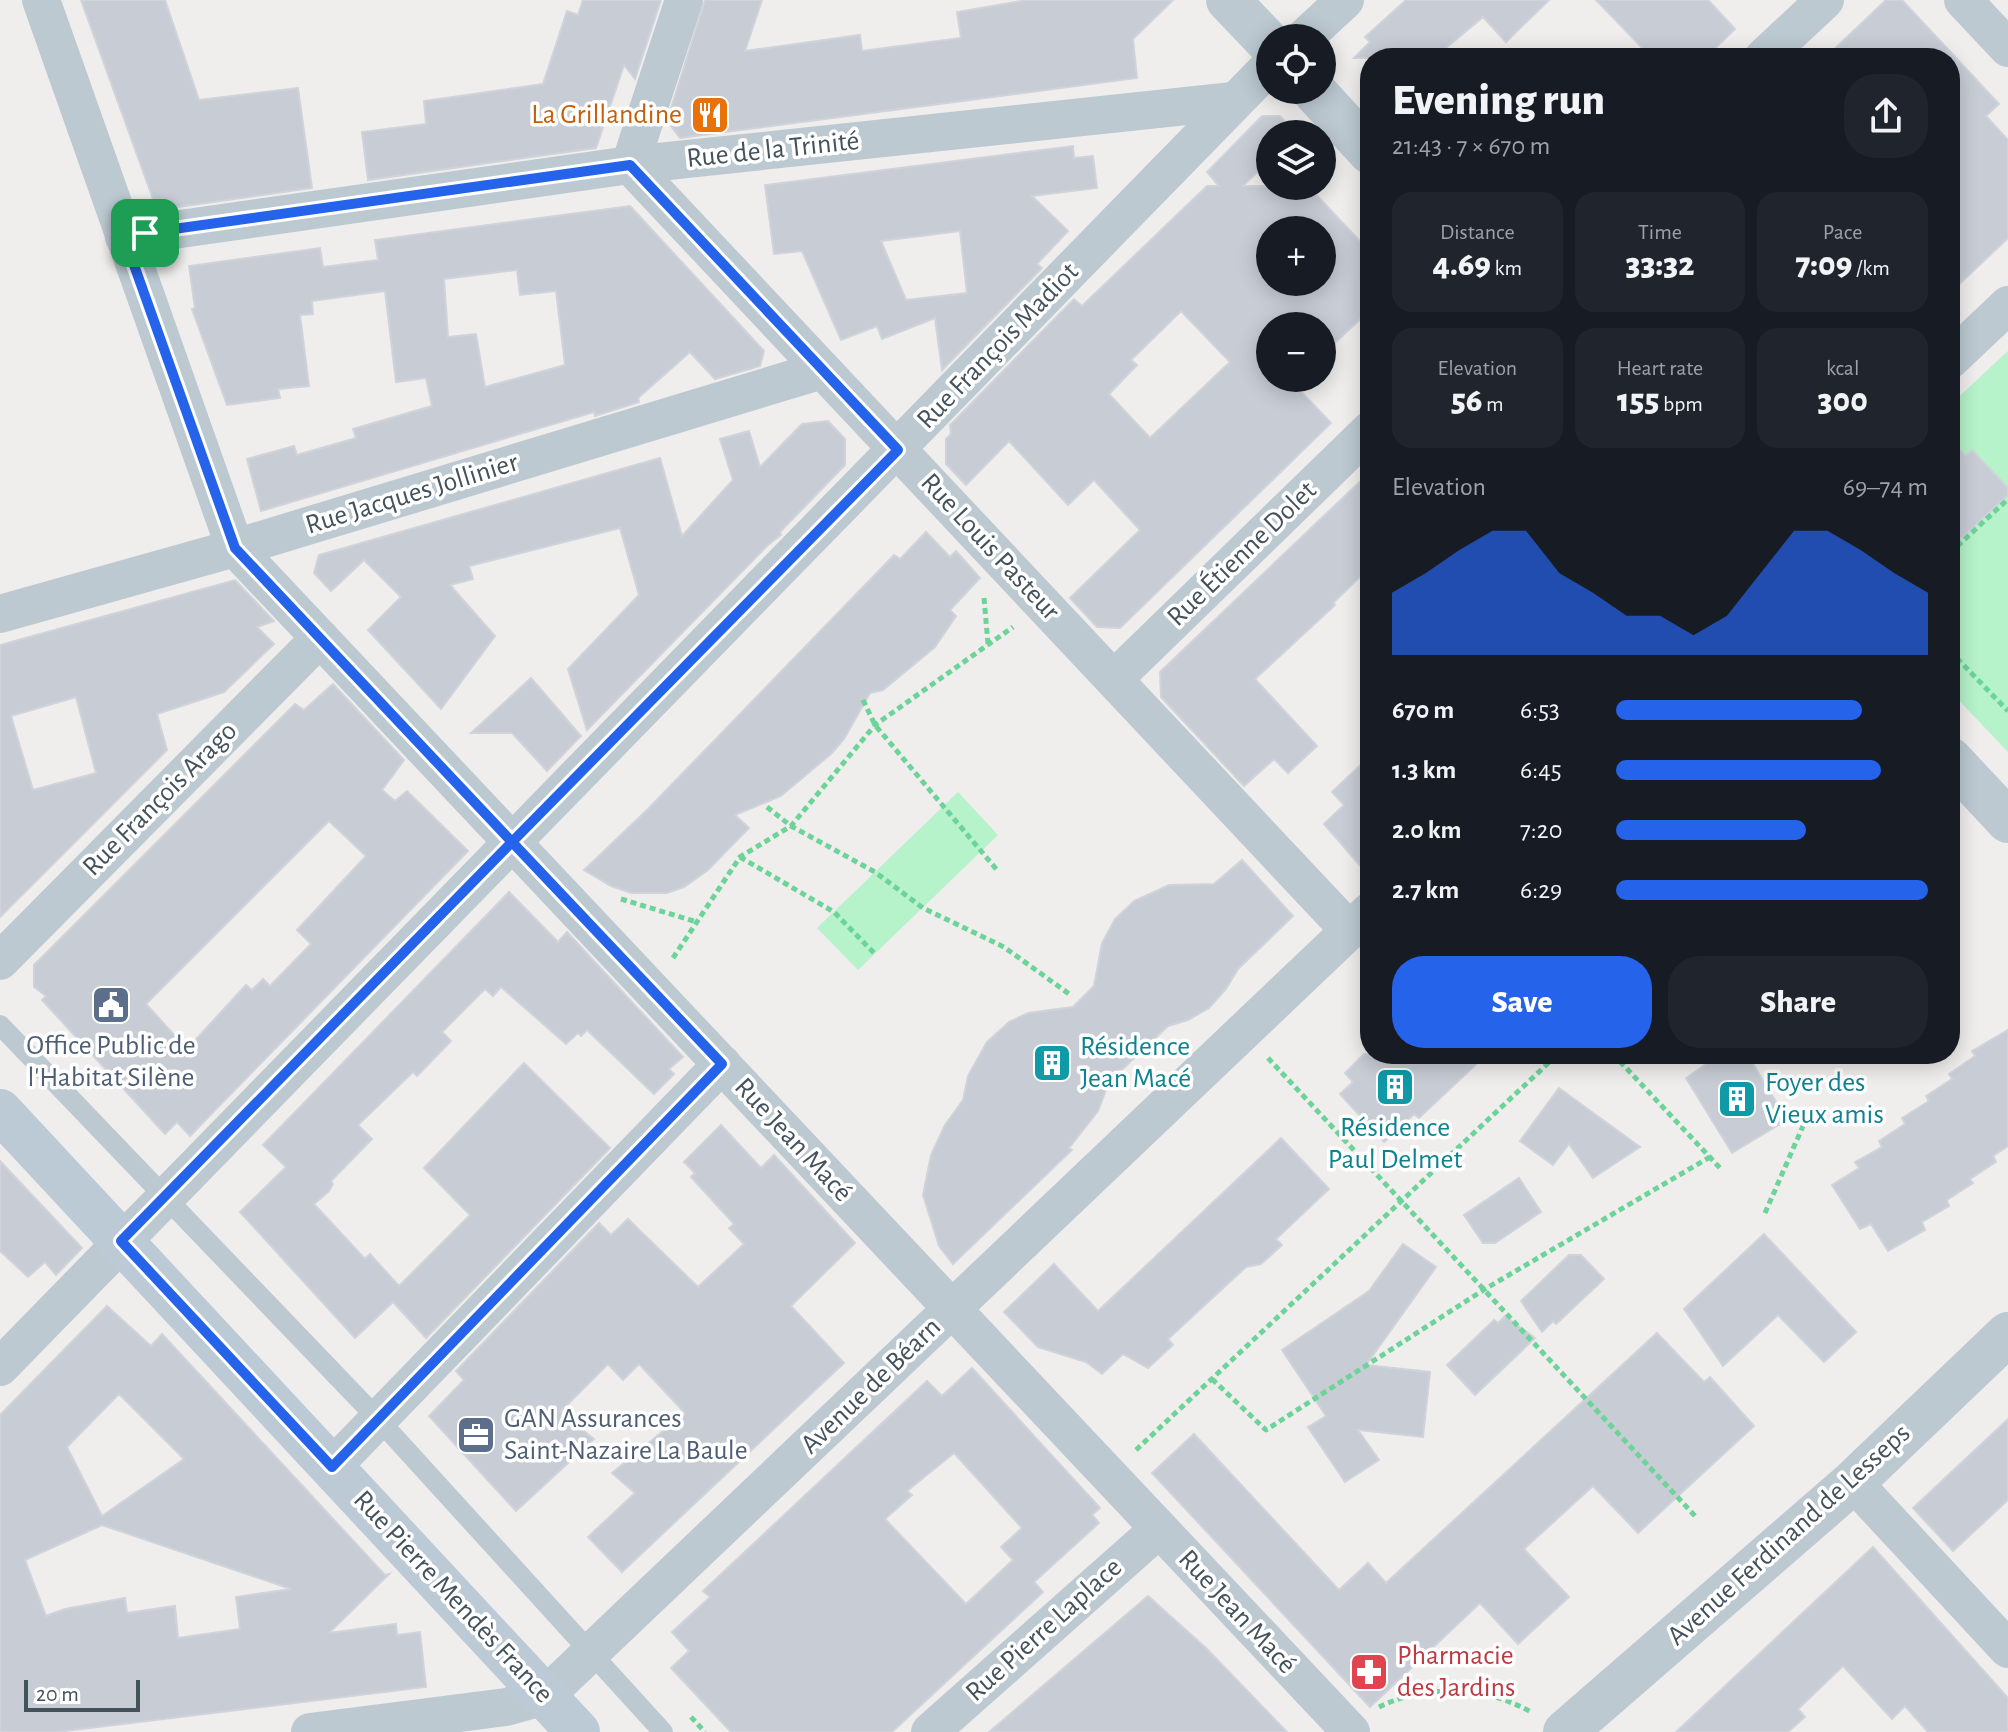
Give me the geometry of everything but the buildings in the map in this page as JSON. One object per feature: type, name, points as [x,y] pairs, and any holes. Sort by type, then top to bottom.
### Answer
[{"type":"main road","name":"Rue Pierre Mendès France","points":[[0,1111],[578,1732]]},
{"type":"street","points":[[41,0],[235,548]]},
{"type":"street","points":[[630,165],[684,0]]},
{"type":"street","points":[[1228,0],[1256,29]]},
{"type":"street","points":[[1319,24],[1345,0]]},
{"type":"street","points":[[1774,48],[1825,0]]},
{"type":"street","points":[[1963,0],[2008,48]]},
{"type":"street","name":"Rue François Madiot","points":[[0,1367],[898,450],[1256,79]]},
{"type":"street","name":"Rue de la Trinité","points":[[124,237],[630,165],[1233,101]]},
{"type":"street","points":[[1326,104],[1360,141]]},
{"type":"street","name":"Rue Louis Pasteur","points":[[630,165],[1115,678],[1360,921]]},
{"type":"street","points":[[1960,351],[2008,305]]},
{"type":"street","name":"Rue Jacques Jollinier","points":[[0,614],[235,548],[822,370]]},
{"type":"street","name":"Rue Étienne Dolet","points":[[1115,678],[1360,440]]},
{"type":"street","name":"Rue Jean Macé","points":[[235,548],[1350,1730]]},
{"type":"street","name":"Rue François Arago","points":[[0,961],[320,638]]},
{"type":"street","points":[[1960,770],[2008,821]]},
{"type":"street","name":"Avenue de Béarn","points":[[310,1732],[506,1707],[545,1696],[1360,921]]},
{"type":"street","points":[[332,1467],[722,1064]]},
{"type":"street","name":"Avenue Ferdinand de Lesseps","points":[[1553,1725],[1853,1482],[2008,1334]]},
{"type":"street","points":[[1853,1482],[2008,1649]]},
{"type":"street","name":"Rue Pierre Laplace","points":[[930,1732],[1159,1529]]},
{"type":"lane","points":[[0,1025],[379,1420],[663,1732]]},
{"type":"path","points":[[1960,544],[2008,499]]},
{"type":"path","points":[[983,585],[988,645]]},
{"type":"path","points":[[668,966],[740,857],[791,826],[875,725],[1026,618]]},
{"type":"path","points":[[1960,661],[2008,711]]},
{"type":"path","points":[[863,700],[875,725],[997,870]]},
{"type":"path","points":[[767,807],[791,826],[875,872],[923,908],[1004,947],[1072,996]]},
{"type":"path","points":[[740,857],[834,912],[875,954]]},
{"type":"path","points":[[614,896],[697,922]]},
{"type":"path","points":[[1243,1032],[1696,1517]]},
{"type":"path","points":[[1109,1475],[1547,1064]]},
{"type":"path","points":[[1622,1064],[1720,1168]]},
{"type":"path","points":[[1765,1213],[1803,1126]]},
{"type":"path","points":[[1212,1379],[1266,1430],[1485,1289],[1710,1157]]},
{"type":"path","points":[[1350,1730],[1381,1706],[1423,1692],[1475,1692],[1514,1703],[1553,1725]]},
{"type":"green space","points":[[2008,351],[2008,752],[1960,702],[1960,396]]},
{"type":"green space","points":[[958,792],[998,835],[858,970],[817,928]]},
{"type":"place","name":"La Grillandine","points":[[710,115]]},
{"type":"place","name":"Office Public de l'Habitat Silène","points":[[111,1005]]},
{"type":"place","name":"Résidence Jean Macé","points":[[1052,1063]]},
{"type":"place","name":"Résidence Paul Delmet","points":[[1395,1087]]},
{"type":"place","name":"Foyer des Vieux amis","points":[[1737,1099]]},
{"type":"place","name":"GAN Assurances Saint-Nazaire La Baule","points":[[476,1435]]},
{"type":"place","name":"Pharmacie des Jardins","points":[[1369,1672]]},
{"type":"route","points":[[145,233],[124,237],[235,548],[512,842],[121,1241],[332,1467],[722,1064],[512,842],[898,450],[630,165],[145,233]]}]
